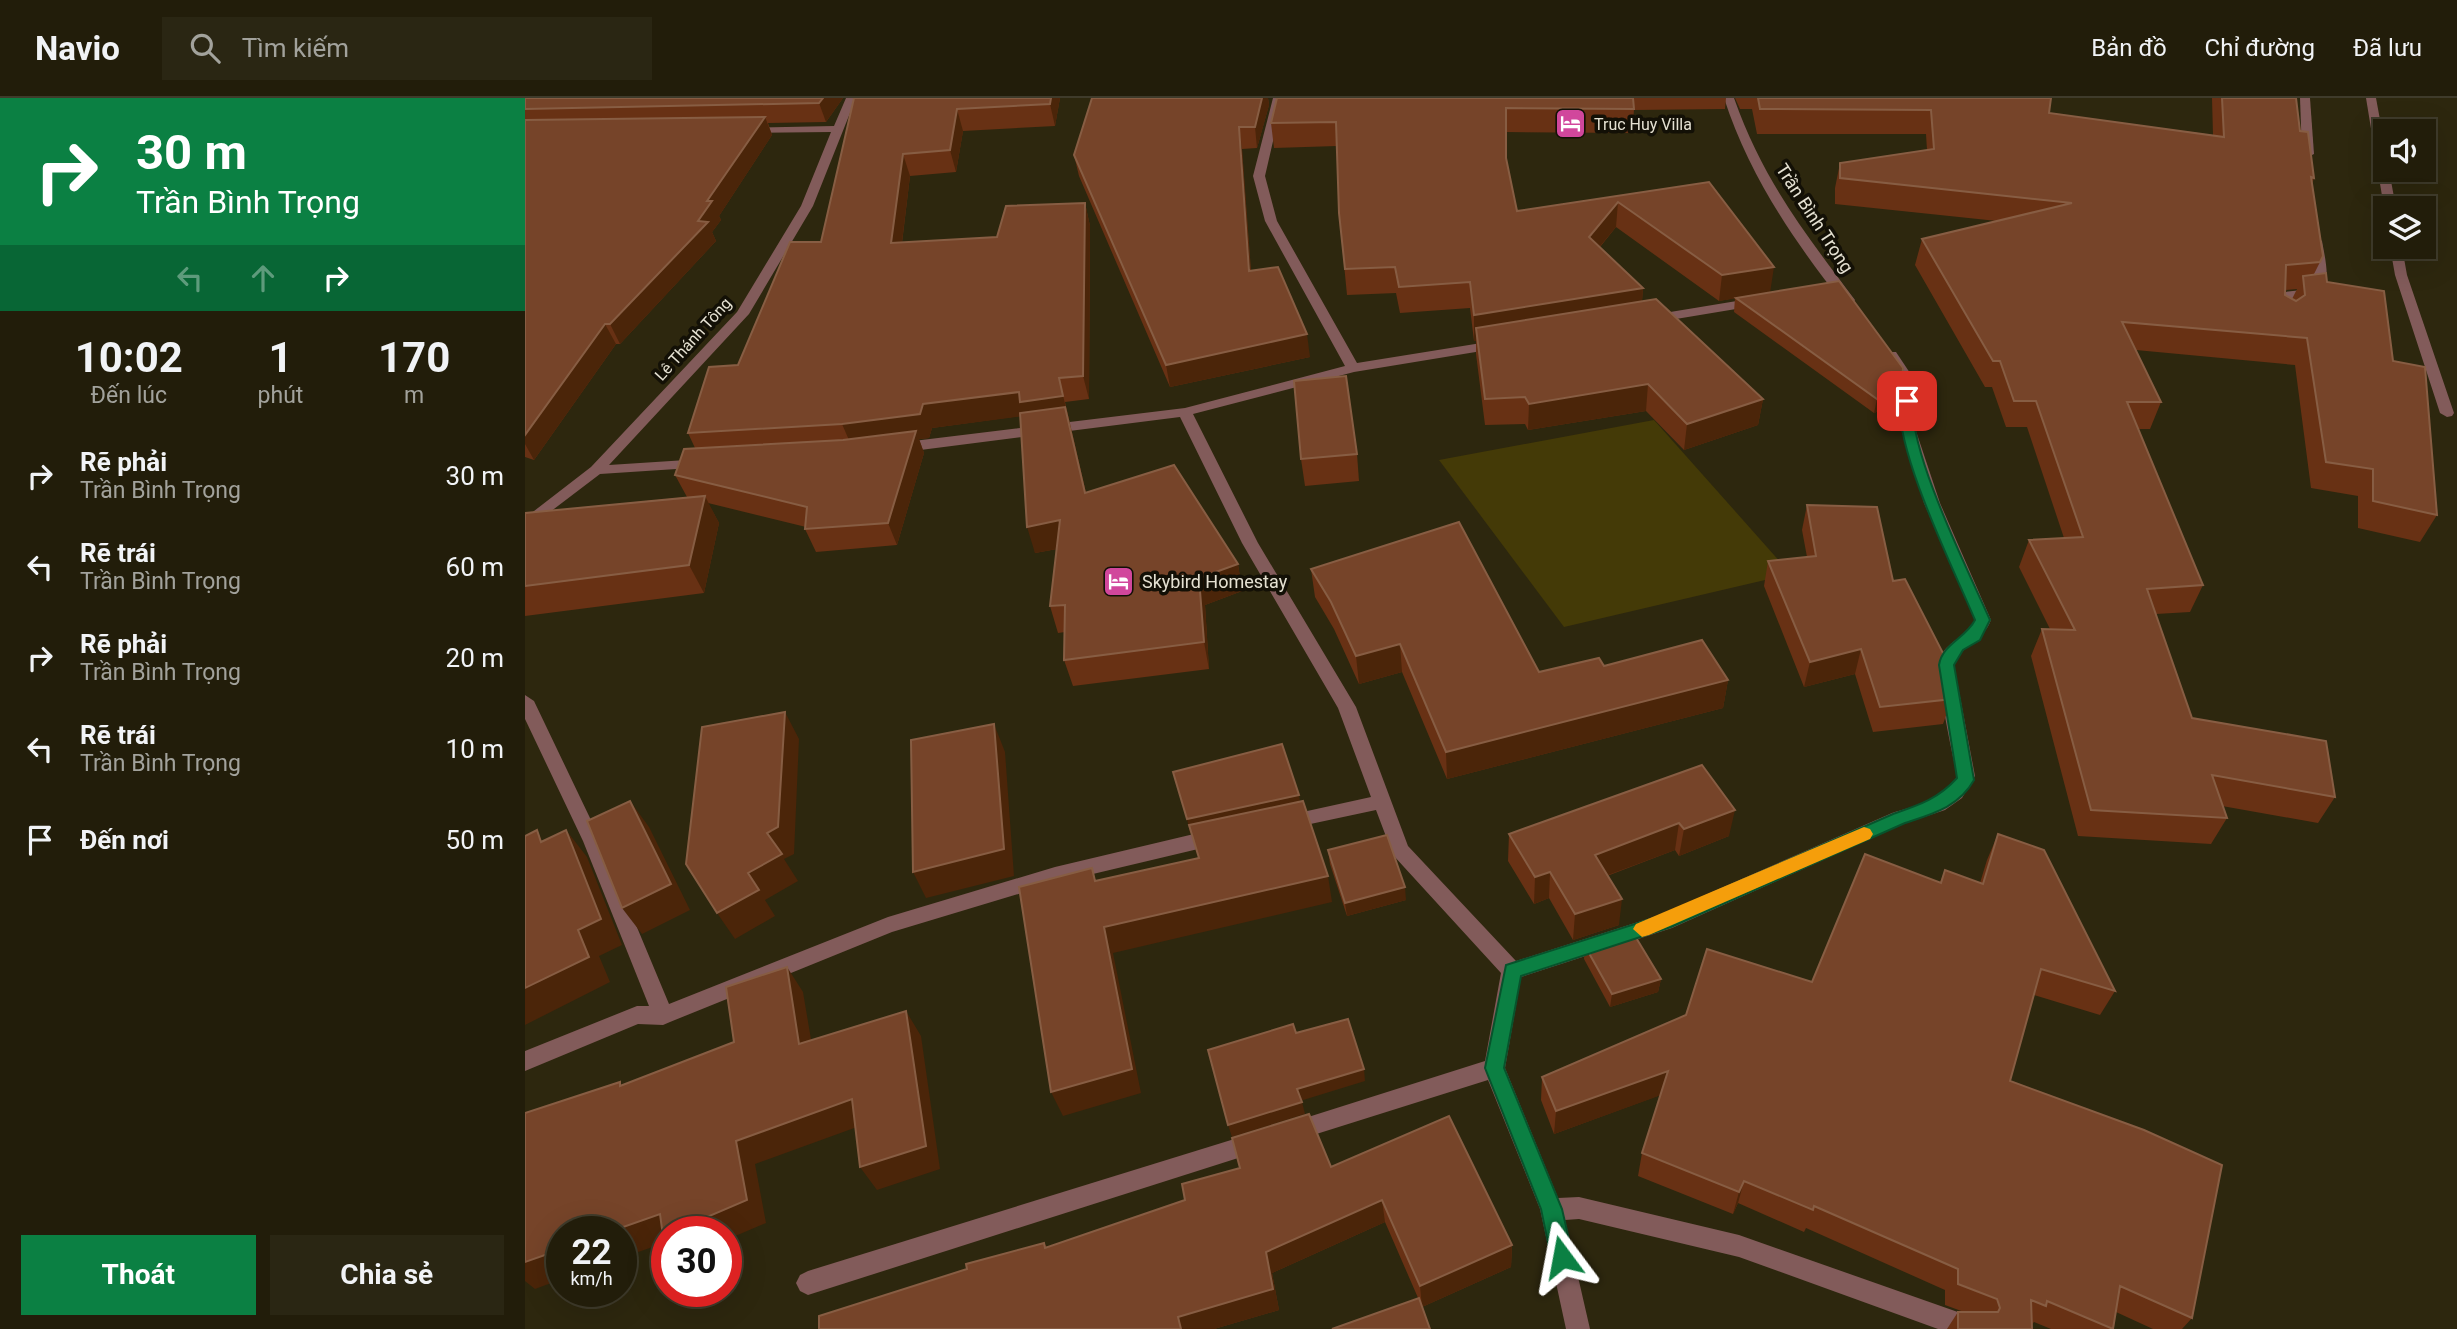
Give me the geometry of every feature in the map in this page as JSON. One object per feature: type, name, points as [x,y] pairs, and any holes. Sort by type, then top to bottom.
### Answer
[{"type":"street","name":"Lê Thánh Tông","points":[[525,526],[596,470],[742,314],[807,206],[851,98]]},
{"type":"street","points":[[1278,98],[1259,176],[1272,221],[1353,368]]},
{"type":"street","name":"Trần Bình Trọng","points":[[1729,98],[1737,126],[1831,289],[1861,317]]},
{"type":"street","points":[[2305,98],[2310,170]]},
{"type":"street","points":[[2371,98],[2388,196]]},
{"type":"street","points":[[729,130],[838,128]]},
{"type":"street","points":[[2283,321],[2281,296],[2315,293],[2320,281],[2315,226]]},
{"type":"street","points":[[2398,259],[2401,275],[2447,413]]},
{"type":"street","points":[[1636,321],[1771,299]]},
{"type":"street","points":[[879,451],[1185,412],[1353,368],[1515,341]]},
{"type":"street","points":[[1512,971],[1665,922],[1899,818],[1932,808],[1963,784],[1966,776],[1946,665],[1947,658],[1958,646],[1980,629],[1981,611],[1933,503],[1905,419],[1909,382],[1885,345]]},
{"type":"street","points":[[1185,412],[1250,543],[1347,707],[1400,850],[1512,971]]},
{"type":"street","points":[[596,470],[717,463]]},
{"type":"street","points":[[525,510],[542,514]]},
{"type":"street","points":[[525,701],[592,841],[663,1016]]},
{"type":"street","points":[[1265,826],[1382,802]]},
{"type":"street","points":[[525,1061],[637,1016],[663,1016],[888,925],[1096,864],[1240,832]]},
{"type":"street","points":[[1512,971],[1494,1068],[1551,1209],[1578,1329]]},
{"type":"street","points":[[808,1283],[1494,1068]]},
{"type":"street","points":[[1551,1209],[1579,1208],[1739,1246],[1972,1329]]},
{"type":"shaded area","points":[[1654,420],[1791,574],[1564,627],[1439,460]]},
{"type":"building","points":[[525,98],[823,98],[819,103],[525,109]]},
{"type":"building","points":[[854,98],[1051,98],[1050,104],[957,109],[950,150],[903,154],[891,243],[997,237],[1006,206],[1085,203],[1083,376],[1059,378],[1063,396],[1020,402],[1019,392],[923,404],[920,414],[842,424],[688,433],[709,367],[738,365],[790,242],[821,242]]},
{"type":"building","points":[[1092,98],[1262,98],[1255,127],[1239,127],[1249,271],[1278,267],[1307,334],[1166,365],[1074,155]]},
{"type":"building","points":[[1277,98],[1633,98],[1634,109],[1506,108],[1506,158],[1517,211],[1709,182],[1774,267],[1722,275],[1618,202],[1589,237],[1643,288],[1474,315],[1470,282],[1399,287],[1395,267],[1345,269],[1339,213],[1336,122],[1271,123]]},
{"type":"building","points":[[1758,98],[2051,98],[2049,113],[2224,137],[2222,98],[2296,98],[2300,131],[2308,132],[2314,178],[2311,177],[2323,256],[2320,262],[2286,265],[2285,295],[2296,301],[2305,295],[2303,276],[2326,273],[2327,282],[2384,291],[2393,361],[2425,367],[2437,515],[2373,501],[2373,469],[2326,462],[2307,338],[2122,322],[2161,402],[2127,402],[2203,585],[2147,589],[2192,718],[2326,741],[2335,797],[2212,775],[2227,818],[2091,810],[2042,629],[2075,630],[2029,540],[2083,537],[2036,401],[2014,401],[2000,361],[1993,361],[1922,239],[2072,203],[1840,178],[1840,163],[1934,149],[1931,110],[1760,109]]},
{"type":"building","points":[[765,117],[707,201],[712,201],[698,221],[708,222],[610,324],[605,324],[525,435],[525,120]]},
{"type":"building","points":[[1839,281],[1903,368],[1901,389],[1877,399],[1736,298]]},
{"type":"building","points":[[1656,299],[1763,399],[1687,424],[1648,384],[1529,404],[1525,397],[1485,399],[1476,328]]},
{"type":"building","points":[[1346,376],[1357,454],[1301,459],[1294,381]]},
{"type":"building","points":[[1065,407],[1085,493],[1174,465],[1238,564],[1199,578],[1204,642],[1064,660],[1065,605],[1050,606],[1060,520],[1027,527],[1020,413]]},
{"type":"building","points":[[916,431],[888,523],[805,529],[807,507],[675,475],[684,449],[843,440]]},
{"type":"building","points":[[705,496],[689,565],[525,586],[525,513]]},
{"type":"building","points":[[1807,505],[1877,507],[1893,581],[1905,579],[1946,659],[1952,699],[1880,707],[1861,649],[1810,662],[1768,561],[1816,556]]},
{"type":"building","points":[[1459,522],[1539,672],[1599,658],[1604,666],[1702,640],[1728,680],[1446,752],[1400,644],[1356,656],[1331,602],[1311,569]]},
{"type":"building","points":[[785,712],[778,827],[767,833],[782,854],[748,873],[759,890],[717,913],[686,864],[702,727]]},
{"type":"building","points":[[994,724],[1004,849],[913,872],[911,740]]},
{"type":"building","points":[[1282,744],[1299,795],[1187,819],[1173,772]]},
{"type":"building","points":[[1702,765],[1735,810],[1684,829],[1679,823],[1595,855],[1622,899],[1575,914],[1550,872],[1535,877],[1509,834]]},
{"type":"building","points":[[630,801],[671,884],[622,908],[587,821]]},
{"type":"building","points":[[1303,801],[1328,876],[1104,927],[1132,1069],[1051,1092],[1019,887],[1092,868],[1095,881],[1199,858],[1189,825]]},
{"type":"building","points":[[537,830],[541,842],[566,830],[601,919],[578,930],[589,957],[525,988],[525,836]]},
{"type":"building","points":[[1998,834],[2044,850],[2115,991],[2041,969],[2010,1081],[2144,1130],[2222,1165],[2192,1318],[2120,1286],[2113,1329],[2047,1301],[2046,1306],[2031,1300],[2032,1329],[1958,1329],[1958,1312],[1998,1312],[2000,1308],[1997,1299],[1958,1284],[1958,1269],[1814,1206],[1813,1210],[1744,1181],[1739,1192],[1642,1153],[1668,1071],[1556,1111],[1542,1077],[1686,1015],[1707,949],[1812,982],[1865,854],[1941,883],[1945,870],[1983,884]]},
{"type":"building","points":[[1387,835],[1405,887],[1345,903],[1328,850]]},
{"type":"building","points":[[1632,931],[1661,979],[1612,994],[1585,946]]},
{"type":"building","points":[[787,967],[799,1044],[906,1011],[926,1146],[860,1167],[852,1099],[736,1141],[747,1200],[710,1216],[660,1214],[637,1222],[637,1216],[546,1216],[546,1255],[525,1262],[525,1113],[620,1082],[620,1086],[734,1042],[726,987]]},
{"type":"building","points":[[1348,1019],[1364,1069],[1297,1089],[1302,1102],[1228,1125],[1208,1050],[1293,1024],[1296,1033]]},
{"type":"building","points":[[1309,1114],[1331,1167],[1449,1116],[1512,1245],[1420,1286],[1382,1200],[1266,1252],[1273,1289],[1178,1317],[1181,1329],[819,1329],[819,1316],[967,1269],[966,1264],[1044,1243],[1045,1248],[1185,1200],[1182,1184],[1240,1168],[1232,1138]]},
{"type":"building","points":[[1419,1298],[1430,1329],[1332,1329]]},
{"type":"slow traffic","points":[[1642,929],[1665,922],[1864,834]]},
{"type":"place","name":"Truc Huy Villa","points":[[1571,124]]},
{"type":"place","name":"Skybird Homestay","points":[[1119,581]]},
{"type":"route","points":[[1562,1257],[1551,1209],[1494,1068],[1512,971],[1665,922],[1899,818],[1932,808],[1950,797],[1966,780],[1946,665],[1947,658],[1958,646],[1975,636],[1983,620],[1933,503],[1905,419],[1907,401]]}]
